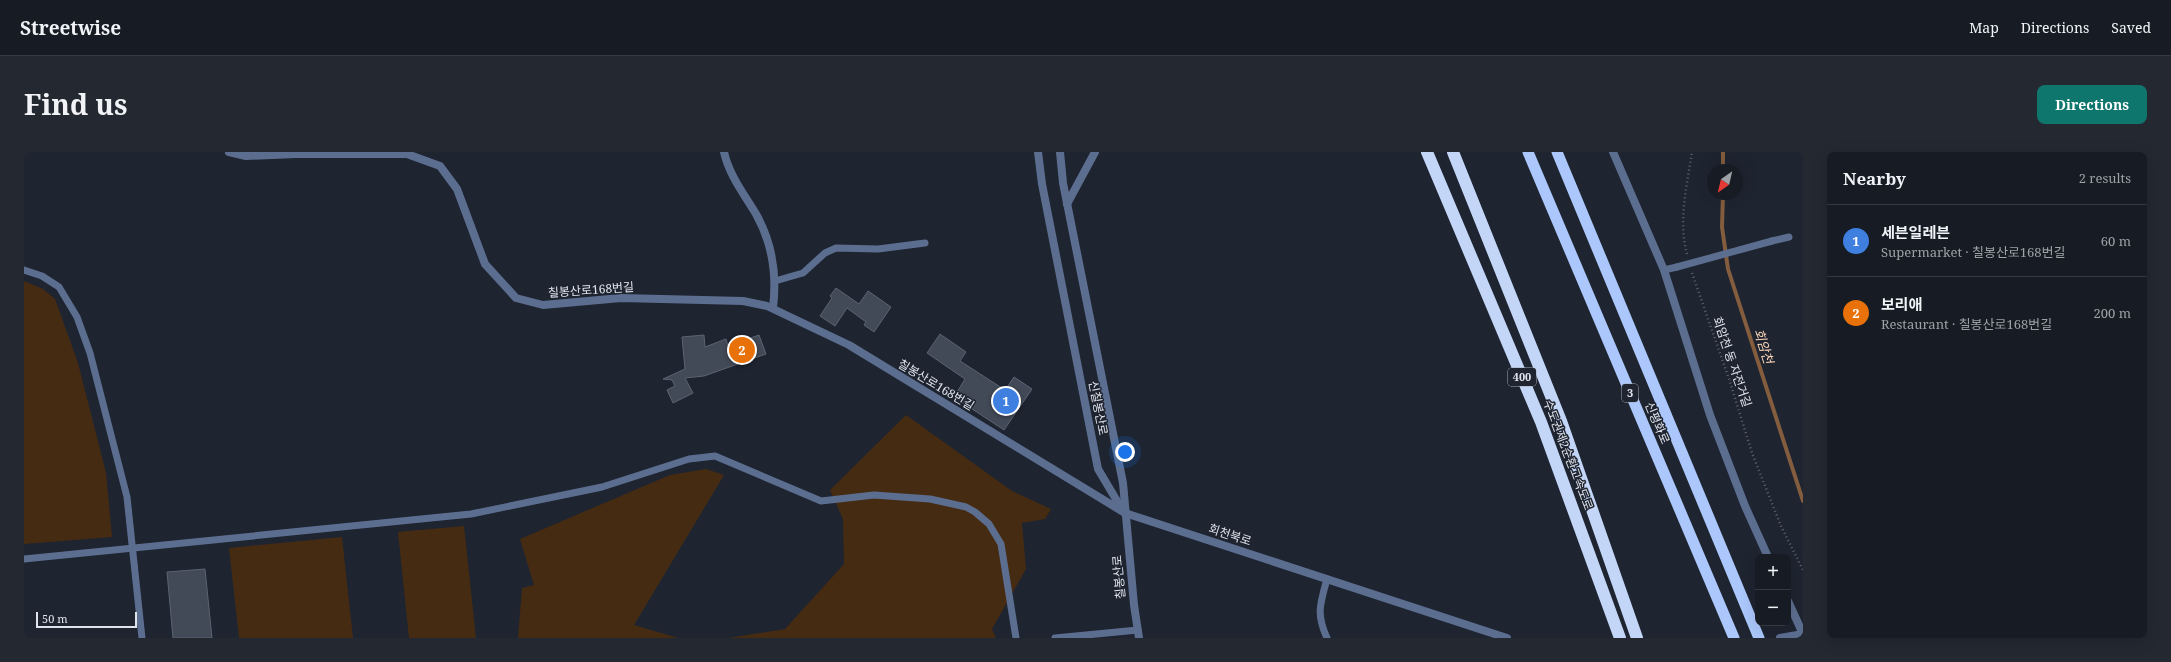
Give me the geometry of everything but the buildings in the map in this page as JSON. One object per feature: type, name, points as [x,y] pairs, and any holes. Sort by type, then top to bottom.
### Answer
[{"type":"highway","name":"수도권제2순환고속도로","points":[[1426,152],[1541,422],[1620,638]]},
{"type":"highway","name":"수도권제2순환고속도로","points":[[1453,152],[1560,421],[1637,638]]},
{"type":"highway","name":"신평화로","points":[[1528,152],[1733,636]]},
{"type":"highway","name":"신평화로","points":[[1557,152],[1758,634]]},
{"type":"street","name":"칠봉산로168번길","points":[[229,152],[246,156],[296,154],[407,154],[440,166],[457,189],[485,264],[516,298],[543,306],[621,298],[743,301],[773,308],[849,345],[1125,513]]},
{"type":"street","points":[[724,152],[726,163],[734,179],[757,215],[767,238],[773,260],[775,281],[773,308]]},
{"type":"street","name":"신칠봉산로","points":[[1038,152],[1042,184],[1098,469],[1125,513]]},
{"type":"street","name":"신칠봉산로","points":[[1060,152],[1067,204],[1123,483],[1125,513]]},
{"type":"street","points":[[1067,204],[1094,152]]},
{"type":"street","points":[[1613,152],[1664,270],[1710,415],[1745,506],[1767,554]]},
{"type":"street","name":"회천북로","points":[[1125,513],[1507,638]]},
{"type":"street","name":"칠봉산로","points":[[1125,513],[1138,634]]},
{"type":"street","points":[[1780,638],[1803,634],[1791,608]]},
{"type":"lane","points":[[1664,270],[1789,237]]},
{"type":"lane","points":[[775,281],[803,273],[825,253],[836,248],[878,248],[924,243]]},
{"type":"lane","points":[[24,270],[42,276],[59,287],[77,317],[90,353],[127,497],[142,638]]},
{"type":"lane","points":[[24,559],[133,549],[339,526],[471,514],[602,486],[689,459],[715,456],[821,501],[874,495],[930,499],[966,507],[975,512],[989,524],[1001,544],[1016,638]]},
{"type":"lane","points":[[1327,579],[1319,613],[1320,621],[1327,638]]},
{"type":"lane","points":[[1055,638],[1138,634]]},
{"type":"path","points":[[1688,261],[1683,237],[1685,200],[1692,152]]},
{"type":"path","name":"회암천 동 자전거길","points":[[1690,268],[1730,382],[1752,453],[1781,526],[1803,570]]},
{"type":"shaded area","points":[[24,281],[43,289],[55,299],[78,363],[106,473],[112,537],[24,544]]},
{"type":"shaded area","points":[[906,415],[1012,491],[1051,509],[1045,519],[1022,523],[1026,569],[992,629],[996,638],[728,638],[785,629],[844,564],[843,519],[830,490]]},
{"type":"shaded area","points":[[706,469],[724,475],[634,625],[678,638],[518,638],[522,588],[534,585],[520,539],[670,475]]},
{"type":"shaded area","points":[[464,526],[476,638],[409,638],[398,532]]},
{"type":"shaded area","points":[[342,537],[353,638],[239,638],[229,548]]},
{"type":"waterway","name":"회암천","points":[[1723,152],[1723,164]]},
{"type":"waterway","name":"회암천","points":[[1723,200],[1722,227],[1728,269],[1803,501]]},
{"type":"place","name":"보리애","points":[[742,350]]},
{"type":"place","name":"세븐일레븐","points":[[1006,401]]}]
